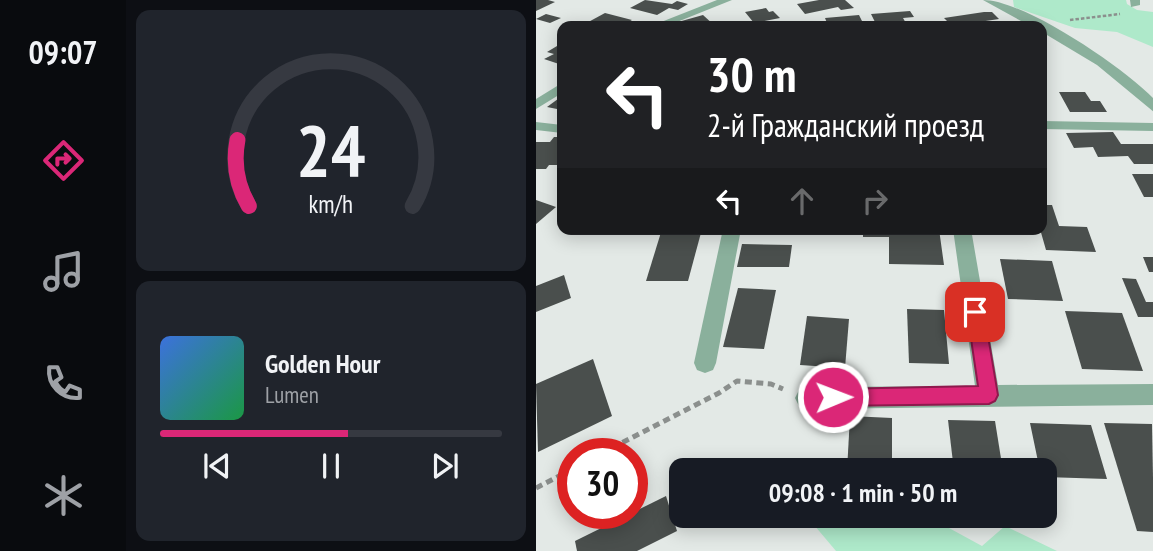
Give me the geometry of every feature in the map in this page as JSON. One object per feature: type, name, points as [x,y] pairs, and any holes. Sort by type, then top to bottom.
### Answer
[{"type":"street","points":[[670,21],[727,0]]},
{"type":"street","points":[[988,0],[1031,21]]},
{"type":"street","points":[[1047,29],[1077,46],[1142,95],[1154,108]]},
{"type":"street","points":[[536,105],[557,90]]},
{"type":"street","points":[[1047,125],[1154,127]]},
{"type":"street","points":[[536,126],[557,128]]},
{"type":"street","points":[[705,363],[732,235]]},
{"type":"street","points":[[963,235],[989,395]]},
{"type":"street","points":[[807,398],[1154,394]]},
{"type":"path","points":[[1047,24],[1125,13],[1135,2]]},
{"type":"path","points":[[631,438],[737,381],[771,384],[807,398]]},
{"type":"path","points":[[536,488],[557,477]]},
{"type":"green space","points":[[1013,0],[1126,0],[1127,4],[1137,10],[1153,12],[1153,47],[1117,32],[1075,28],[1014,7]]},
{"type":"green space","points":[[817,528],[949,528],[982,546],[1003,528],[1009,528],[1057,551],[836,551]]},
{"type":"building","points":[[536,0],[548,0],[555,2],[536,11]]},
{"type":"building","points":[[645,0],[688,4],[678,10],[669,8],[657,15],[630,8]]},
{"type":"building","points":[[819,0],[845,0],[854,8],[841,10],[838,7],[805,14],[797,4]]},
{"type":"building","points":[[766,8],[780,18],[752,21],[745,12]]},
{"type":"building","points":[[910,11],[914,17],[903,18],[905,21],[874,21],[871,14]]},
{"type":"building","points":[[992,12],[999,19],[947,21],[944,18]]},
{"type":"building","points":[[605,13],[632,20],[630,21],[590,21]]},
{"type":"building","points":[[546,14],[561,18],[550,23],[536,19]]},
{"type":"building","points":[[703,15],[710,21],[682,21]]},
{"type":"building","points":[[859,15],[862,21],[826,21],[825,18]]},
{"type":"building","points":[[557,46],[557,63],[544,59],[554,54],[547,52]]},
{"type":"building","points":[[1059,92],[1085,92],[1091,101],[1100,101],[1107,112],[1070,112]]},
{"type":"building","points":[[557,100],[557,109],[547,107]]},
{"type":"building","points":[[1113,132],[1121,144],[1154,144],[1154,164],[1134,164],[1128,156],[1098,157],[1093,147],[1074,148],[1066,133]]},
{"type":"building","points":[[557,137],[557,165],[536,169],[536,142],[550,142]]},
{"type":"building","points":[[1132,174],[1154,174],[1154,197],[1144,197]]},
{"type":"building","points":[[536,200],[556,207],[536,224]]},
{"type":"building","points":[[1047,205],[1052,205],[1059,226],[1087,227],[1096,252],[1046,250],[1042,235],[1047,235]]},
{"type":"building","points":[[660,235],[700,235],[688,281],[646,281]]},
{"type":"building","points":[[940,235],[944,265],[889,264],[889,237],[863,237]]},
{"type":"building","points":[[742,244],[792,245],[789,267],[737,267]]},
{"type":"building","points":[[1143,257],[1154,257],[1154,272],[1149,272]]},
{"type":"building","points":[[1000,259],[1052,261],[1063,301],[1008,299]]},
{"type":"building","points":[[564,275],[571,298],[536,312],[536,286]]},
{"type":"building","points":[[1122,278],[1136,279],[1146,302],[1154,302],[1154,317],[1138,317]]},
{"type":"building","points":[[738,288],[776,290],[764,349],[723,347]]},
{"type":"building","points":[[907,309],[944,310],[949,364],[909,363]]},
{"type":"building","points":[[1065,311],[1122,313],[1143,371],[1082,369]]},
{"type":"building","points":[[807,316],[849,319],[845,368],[800,365]]},
{"type":"building","points":[[593,359],[612,416],[567,438],[557,438],[557,443],[538,452],[536,384]]},
{"type":"building","points":[[850,416],[892,418],[892,458],[848,458]]},
{"type":"building","points":[[948,420],[995,421],[1001,458],[952,458]]},
{"type":"building","points":[[1030,423],[1091,425],[1107,479],[1057,477],[1057,458],[1037,458]]},
{"type":"building","points":[[1104,423],[1152,424],[1154,532],[1137,531]]},
{"type":"building","points":[[666,496],[669,528],[676,528],[677,531],[637,551],[577,551],[575,541],[599,529],[648,529],[648,505]]},
{"type":"route","points":[[833,397],[989,395],[975,312]]}]
